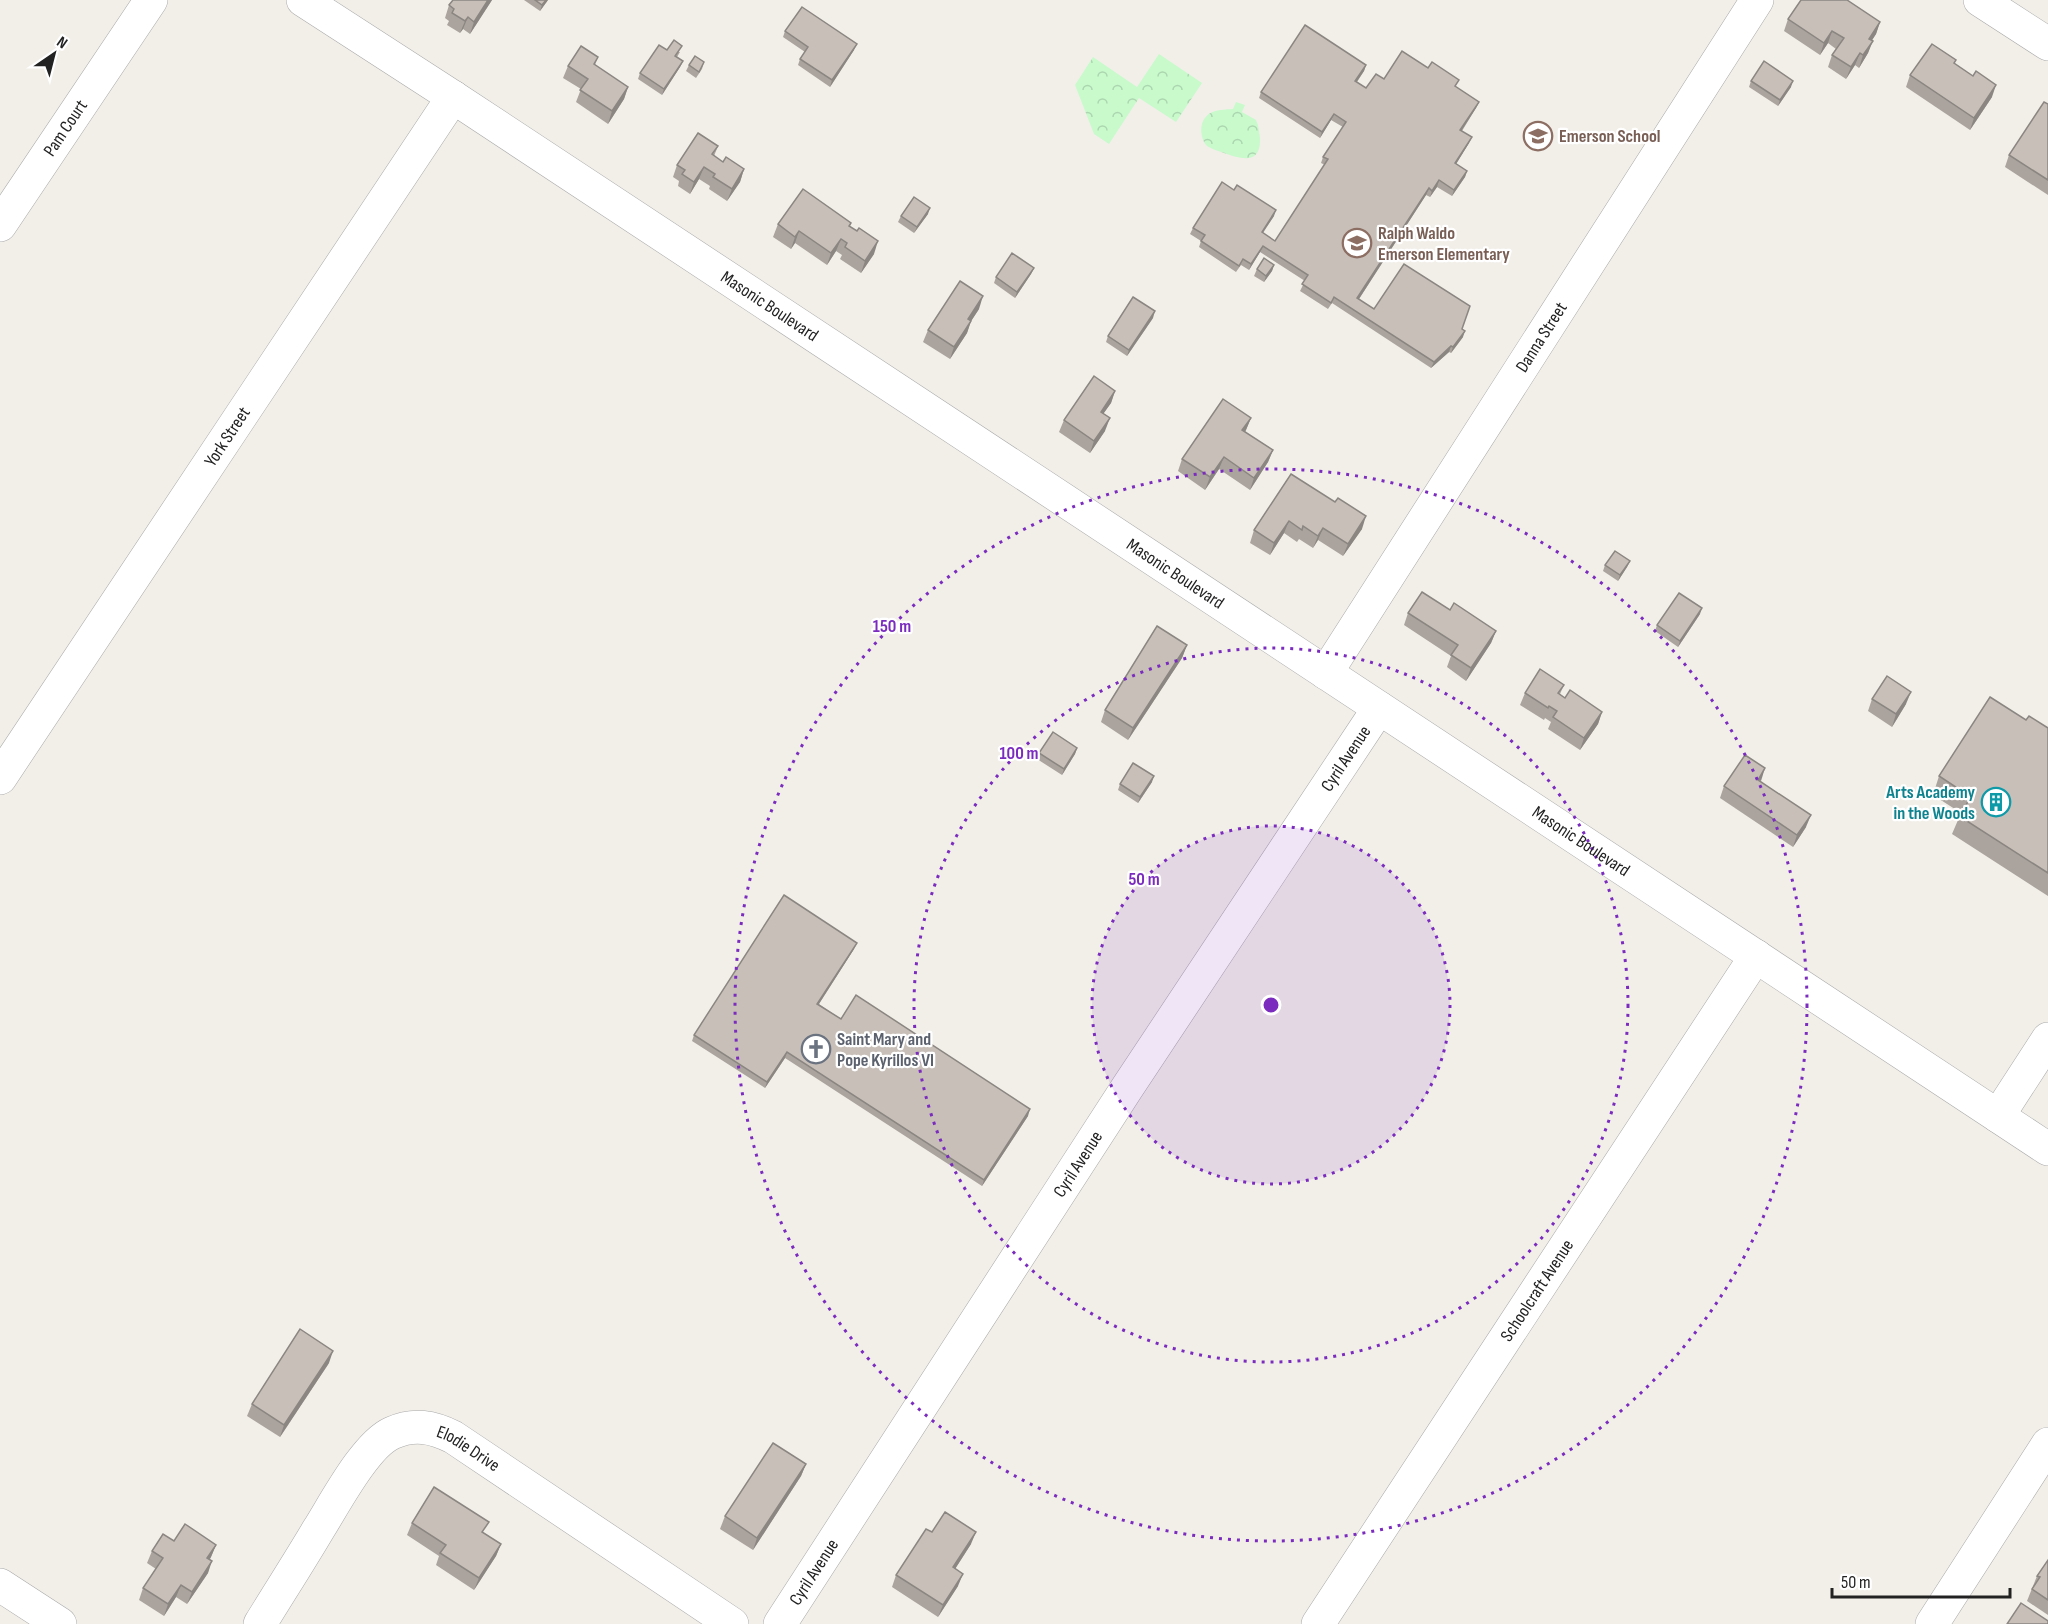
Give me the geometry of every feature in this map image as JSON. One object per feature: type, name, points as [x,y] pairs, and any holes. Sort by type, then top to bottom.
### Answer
[{"type":"street","name":"Pam Court","points":[[0,225],[151,0]]},
{"type":"street","name":"Masonic Boulevard","points":[[303,0],[2048,1149]]},
{"type":"street","name":"Danna Street","points":[[1326,673],[1756,0]]},
{"type":"street","points":[[1980,0],[2048,44]]},
{"type":"street","name":"York Street","points":[[0,778],[453,97]]},
{"type":"street","name":"Cyril Avenue","points":[[780,1624],[1121,1097],[1379,708]]},
{"type":"street","name":"Schoolcraft Avenue","points":[[1318,1624],[1756,956]]},
{"type":"street","points":[[1998,1116],[2048,1039]]},
{"type":"street","name":"Elodie Drive","points":[[260,1624],[352,1476],[371,1450],[390,1433],[408,1427],[438,1430],[453,1437],[732,1624]]},
{"type":"street","points":[[1932,1624],[2048,1444]]},
{"type":"street","points":[[0,1585],[60,1624]]},
{"type":"green space","points":[[1159,54],[1202,83],[1176,122],[1139,98],[1109,144],[1094,134],[1075,85],[1093,57],[1137,87]]},
{"type":"green space","points":[[1236,102],[1245,105],[1242,112],[1256,120],[1258,127],[1260,146],[1250,158],[1238,157],[1211,148],[1205,144],[1202,136],[1202,124],[1207,115],[1214,111],[1233,109]]},
{"type":"building","points":[[453,0],[488,0],[474,22],[468,17],[465,21],[452,13],[454,9],[449,5]]},
{"type":"building","points":[[535,0],[546,0],[542,5]]},
{"type":"building","points":[[1801,0],[1847,0],[1880,22],[1869,39],[1873,41],[1863,55],[1860,53],[1851,67],[1832,55],[1844,38],[1832,31],[1824,43],[1788,19]]},
{"type":"building","points":[[802,7],[857,44],[832,80],[800,59],[808,47],[785,31]]},
{"type":"building","name":"Ralph Waldo Emerson Elementary","points":[[1305,25],[1366,65],[1355,81],[1366,88],[1376,74],[1384,79],[1402,51],[1428,68],[1432,62],[1459,80],[1455,86],[1479,102],[1460,130],[1472,137],[1455,163],[1467,171],[1454,190],[1439,180],[1432,191],[1429,188],[1357,298],[1374,309],[1404,264],[1470,306],[1462,329],[1465,331],[1453,347],[1451,346],[1434,362],[1334,297],[1331,303],[1302,284],[1308,275],[1263,246],[1251,264],[1243,259],[1239,266],[1201,241],[1205,235],[1193,228],[1222,182],[1234,190],[1237,185],[1276,210],[1262,232],[1275,241],[1328,159],[1323,157],[1346,122],[1334,114],[1322,132],[1261,92]]},
{"type":"building","points":[[674,40],[682,46],[675,56],[683,61],[664,89],[640,73],[659,45],[667,50]]},
{"type":"building","points":[[1932,44],[1956,60],[1954,63],[1973,76],[1976,71],[1996,85],[1974,118],[1910,75]]},
{"type":"building","points":[[581,46],[598,57],[594,64],[628,87],[612,111],[580,90],[588,79],[568,66]]},
{"type":"building","points":[[695,56],[704,62],[699,72],[689,65]]},
{"type":"building","points":[[1764,61],[1793,81],[1780,100],[1751,81]]},
{"type":"building","points":[[2044,102],[2048,104],[2048,180],[2009,155]]},
{"type":"building","points":[[698,133],[718,146],[712,154],[723,162],[726,157],[744,169],[732,189],[713,177],[715,174],[704,167],[694,182],[682,174],[685,170],[677,165]]},
{"type":"building","points":[[803,189],[851,223],[849,226],[857,231],[859,228],[878,241],[865,261],[845,247],[847,243],[841,239],[831,253],[799,231],[795,237],[778,224]]},
{"type":"building","points":[[914,197],[930,208],[917,227],[901,216]]},
{"type":"building","points":[[1012,253],[1034,268],[1017,292],[996,277]]},
{"type":"building","points":[[1264,258],[1274,265],[1266,276],[1257,269]]},
{"type":"building","points":[[960,281],[983,296],[968,319],[971,321],[954,347],[928,330]]},
{"type":"building","points":[[1133,297],[1155,311],[1129,350],[1108,336]]},
{"type":"building","points":[[1094,376],[1115,391],[1101,412],[1110,418],[1094,441],[1064,420]]},
{"type":"building","points":[[1223,399],[1251,418],[1242,430],[1273,450],[1254,478],[1224,457],[1210,477],[1182,459]]},
{"type":"building","points":[[1291,474],[1335,502],[1338,498],[1366,516],[1348,544],[1323,528],[1318,536],[1303,526],[1302,530],[1289,521],[1274,543],[1254,530]]},
{"type":"building","points":[[1615,551],[1630,561],[1620,575],[1605,565]]},
{"type":"building","points":[[1422,592],[1450,610],[1454,603],[1496,631],[1471,668],[1451,655],[1458,645],[1408,613]]},
{"type":"building","points":[[1679,593],[1702,608],[1680,641],[1657,625]]},
{"type":"building","points":[[1157,626],[1187,645],[1133,728],[1105,710]]},
{"type":"building","points":[[1540,669],[1564,685],[1558,693],[1565,698],[1570,690],[1602,712],[1584,738],[1553,717],[1557,711],[1525,693]]},
{"type":"building","points":[[1887,676],[1911,692],[1896,714],[1872,699]]},
{"type":"building","name":"Arts Academy in the Woods","points":[[1990,697],[2026,720],[2029,716],[2048,728],[2048,873],[1959,816],[1971,797],[1939,776]]},
{"type":"building","points":[[1053,732],[1077,748],[1064,769],[1039,753]]},
{"type":"building","points":[[1745,755],[1765,768],[1758,780],[1811,815],[1797,835],[1724,786]]},
{"type":"building","points":[[1133,763],[1154,776],[1140,797],[1120,784]]},
{"type":"building","name":"Saint Mary and Pope Kyrillos VI","points":[[784,895],[857,943],[817,1004],[841,1019],[856,995],[1030,1109],[984,1180],[787,1052],[767,1082],[694,1035]]},
{"type":"building","points":[[300,1329],[333,1351],[284,1425],[252,1404]]},
{"type":"building","points":[[773,1443],[806,1464],[757,1538],[725,1516]]},
{"type":"building","points":[[434,1487],[489,1522],[482,1532],[501,1544],[479,1578],[440,1553],[446,1545],[412,1523]]},
{"type":"building","points":[[945,1512],[976,1532],[953,1567],[963,1574],[943,1605],[896,1575],[926,1529],[932,1532]]},
{"type":"building","points":[[185,1524],[216,1545],[207,1558],[212,1561],[192,1592],[181,1585],[168,1604],[143,1588],[163,1558],[152,1551],[163,1534],[174,1541]]},
{"type":"building","points":[[2048,1560],[2048,1600],[2032,1589],[2040,1577],[2037,1576]]},
{"type":"building","points":[[2021,1603],[2048,1621],[2048,1624],[2007,1624]]},
{"type":"place","name":"Emerson School","points":[[1538,136]]},
{"type":"place","name":"Ralph Waldo Emerson Elementary","points":[[1357,243]]},
{"type":"place","name":"Arts Academy in the Woods","points":[[1996,802]]},
{"type":"place","name":"Saint Mary and Pope Kyrillos VI","points":[[816,1049]]}]
